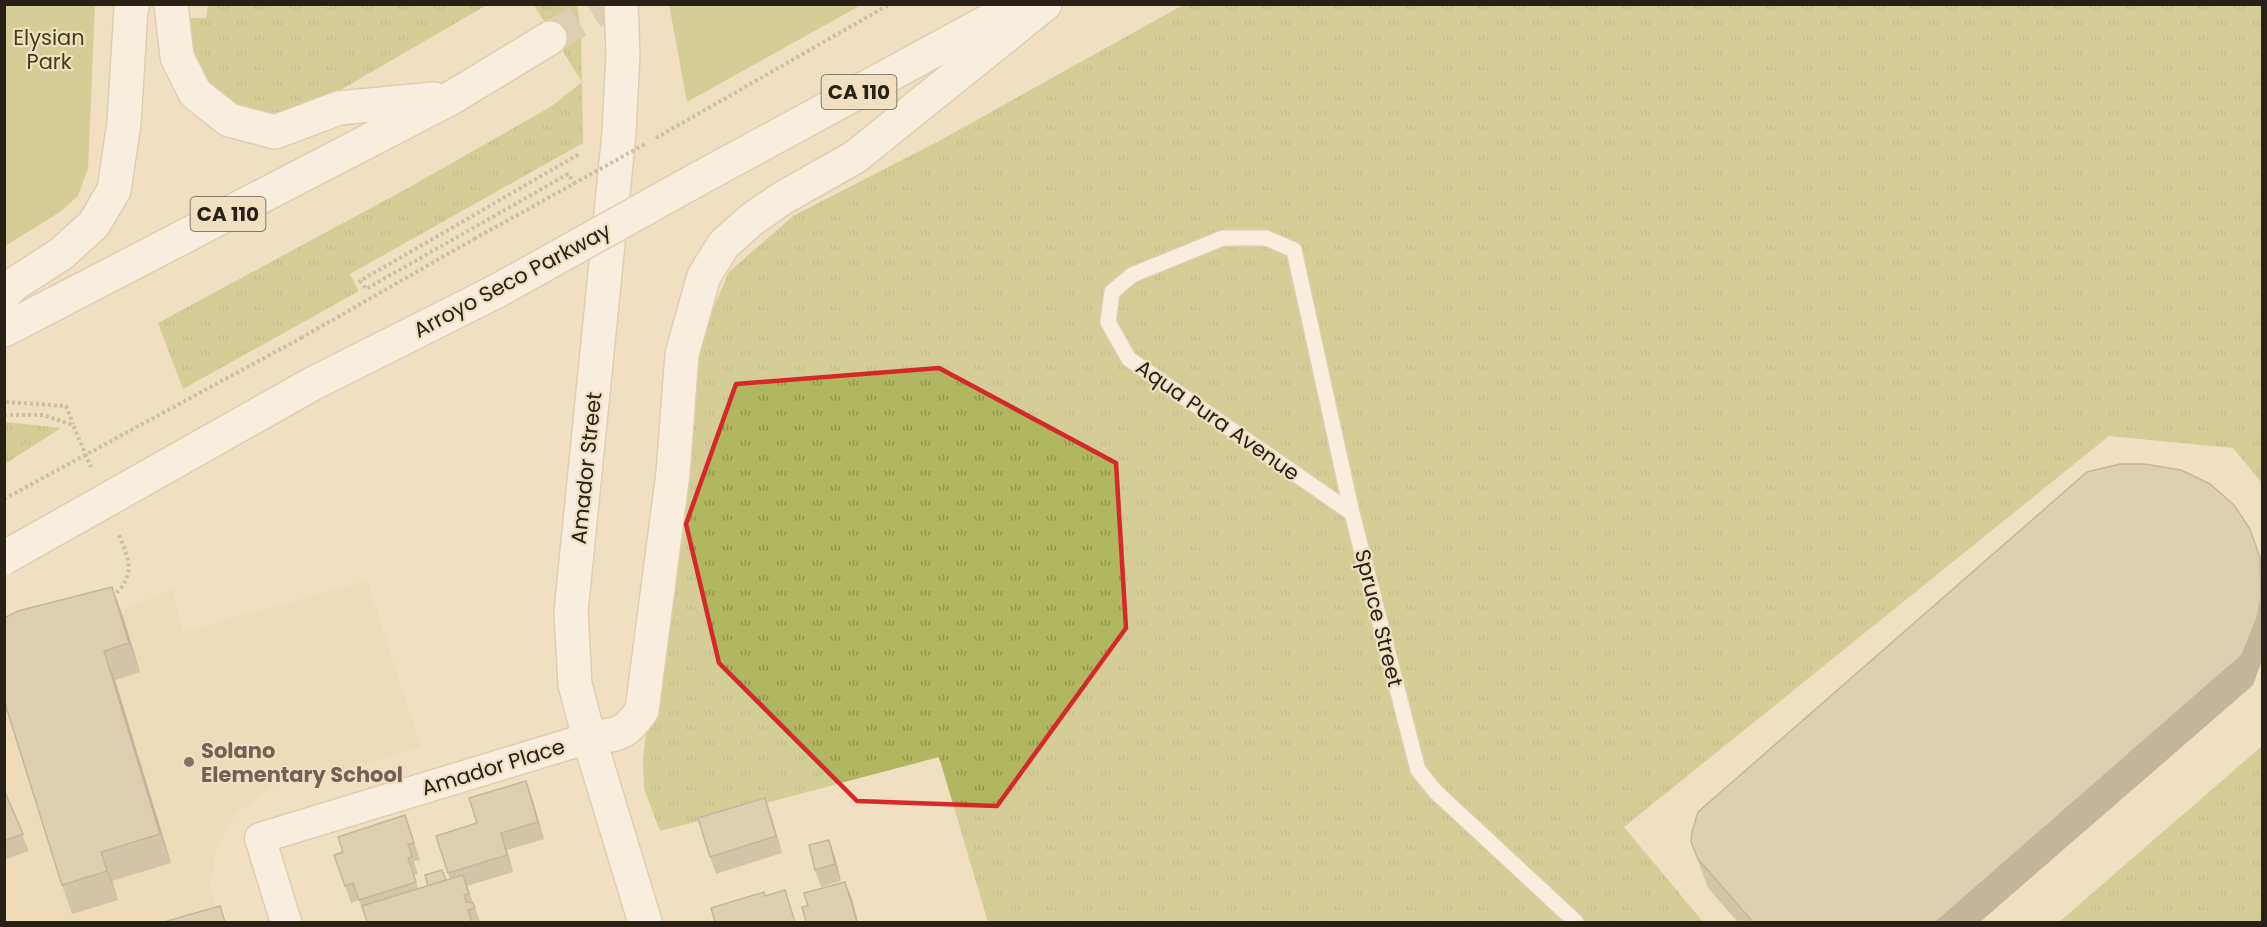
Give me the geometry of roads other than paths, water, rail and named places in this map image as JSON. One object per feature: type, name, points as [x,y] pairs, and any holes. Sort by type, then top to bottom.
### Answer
[{"type":"main road","points":[[4,294],[13,285],[61,254],[94,224],[114,190],[124,123],[133,4]]},
{"type":"main road","points":[[171,4],[177,57],[195,93],[229,120],[275,132],[339,108],[451,98]]},
{"type":"main road","name":"Amador Street","points":[[621,4],[623,54],[633,138],[571,612],[575,684],[589,738],[645,922]]},
{"type":"main road","name":"Arroyo Seco Parkway","points":[[4,558],[312,384],[497,291],[1020,4]]},
{"type":"main road","points":[[589,738],[618,734],[632,725],[642,710],[673,473],[682,354],[704,276],[724,244],[759,215],[781,199],[855,157],[1045,4]]},
{"type":"main road","name":"CA 110","points":[[4,330],[451,98],[550,38]]},
{"type":"street","name":"Amador Place","points":[[286,922],[260,838],[589,738]]},
{"type":"lane","name":"Aqua Pura Avenue","points":[[1294,250],[1266,238],[1223,238],[1132,275],[1112,292],[1108,322],[1129,359],[1352,513]]},
{"type":"lane","name":"Spruce Street","points":[[1294,250],[1352,513],[1418,770],[1436,792],[1576,922]]},
{"type":"tunnel","points":[[550,38],[607,4]]},
{"type":"place","name":"Solano Elementary School","points":[[189,762]]},
{"type":"park label","name":"Elysian Park","points":[[49,49]]}]
